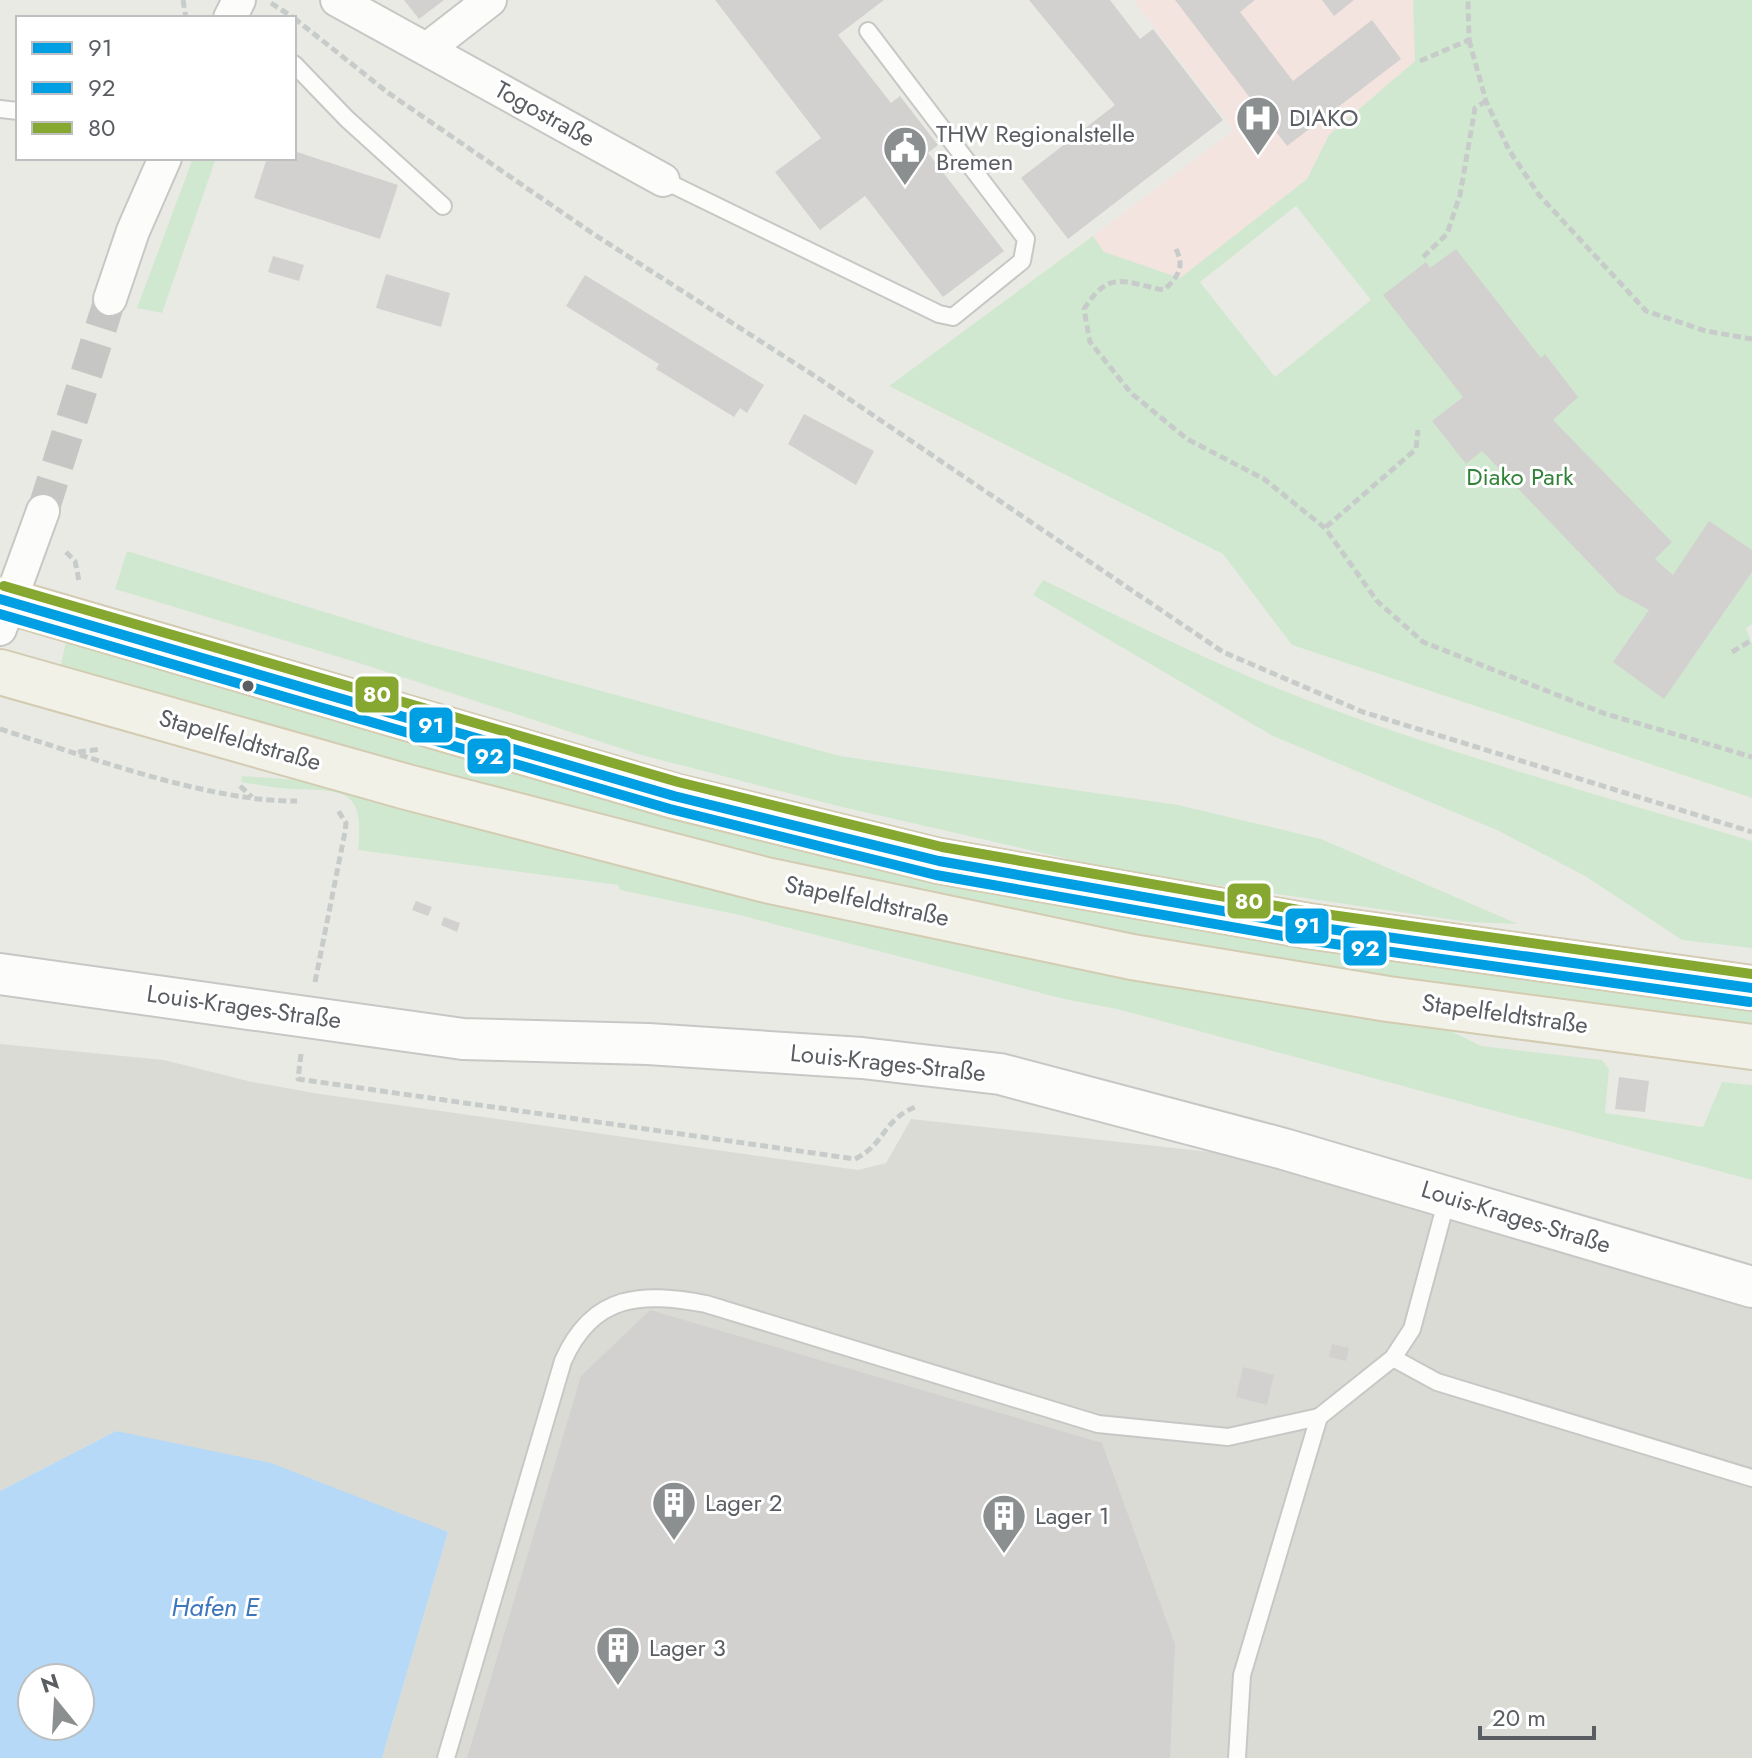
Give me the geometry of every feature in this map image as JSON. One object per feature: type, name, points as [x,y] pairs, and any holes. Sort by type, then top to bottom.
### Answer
[{"type":"main road","points":[[3,610],[674,796],[939,861],[1308,926],[1752,988]]},
{"type":"main road","name":"Stapelfeldtstraße","points":[[0,672],[407,787],[781,883],[1132,957],[1388,999],[1752,1047]]},
{"type":"street","name":"Togostraße","points":[[337,0],[663,180]]},
{"type":"street","points":[[427,49],[490,0]]},
{"type":"street","points":[[110,299],[133,231],[164,160]]},
{"type":"street","points":[[3,610],[43,511]]},
{"type":"street","name":"Louis-Krages-Straße","points":[[0,974],[463,1039],[648,1044],[862,1058],[1000,1074],[1284,1149],[1752,1287]]},
{"type":"lane","points":[[663,180],[939,314],[953,317],[1022,261],[1026,239],[868,31]]},
{"type":"lane","points":[[296,66],[347,119],[443,206]]},
{"type":"lane","points":[[446,1758],[563,1361],[574,1337],[597,1314],[632,1299],[663,1296],[706,1304],[1098,1424],[1228,1437],[1319,1417],[1393,1358],[1412,1329],[1447,1197]]},
{"type":"lane","points":[[1393,1358],[1437,1382],[1752,1478]]},
{"type":"lane","points":[[1237,1758],[1242,1675],[1319,1417]]},
{"type":"path","points":[[267,0],[291,16]]},
{"type":"path","points":[[1468,0],[1469,40],[1486,101],[1509,150],[1539,195],[1646,311],[1706,331],[1752,339]]},
{"type":"path","points":[[296,20],[387,92],[595,235],[821,380],[1223,652],[1363,712],[1752,832]]},
{"type":"path","points":[[1420,61],[1469,40]]},
{"type":"path","points":[[1423,257],[1447,234],[1460,195],[1475,108],[1486,101]]},
{"type":"path","points":[[1176,249],[1181,260],[1178,277],[1164,290],[1118,281],[1099,287],[1084,309],[1090,342],[1131,393],[1187,439],[1264,479],[1325,528],[1377,601],[1423,642],[1603,713],[1752,757]]},
{"type":"path","points":[[1325,528],[1416,449],[1418,430]]},
{"type":"path","points":[[69,557],[75,561],[79,582]]},
{"type":"path","points":[[1732,652],[1752,640]]},
{"type":"path","points":[[0,729],[73,752],[252,798],[306,801]]},
{"type":"path","points":[[73,752],[101,749]]},
{"type":"path","points":[[240,786],[252,798]]},
{"type":"path","points":[[328,804],[336,807],[346,823],[326,938],[307,1015],[298,1079],[855,1159],[867,1153],[898,1113],[929,1101]]},
{"type":"shaded area","name":"DIAKO","points":[[1133,0],[1413,0],[1416,61],[1329,135],[1307,179],[1180,279],[1104,252],[1093,236],[1234,130]]},
{"type":"shaded area","points":[[0,1044],[164,1060],[252,1082],[320,1094],[858,1170],[886,1163],[911,1119],[1283,1160],[1752,1299],[1752,1758],[382,1758],[448,1532],[116,1431],[0,1491]]},
{"type":"green space","name":"Diako Park","points":[[1413,0],[1752,0],[1752,624],[1746,628],[1752,644],[1752,798],[1292,645],[1223,554],[889,386],[1093,236],[1104,252],[1180,278],[1307,179],[1329,135],[1415,61]],"holes":[[[1296,206],[1371,300],[1275,377],[1200,282]]]},
{"type":"green space","points":[[192,160],[215,160],[162,313],[137,308]]},
{"type":"green space","points":[[127,551],[422,642],[840,756],[1178,805],[1321,839],[1518,924],[1468,922],[1121,871],[842,807],[638,754],[359,663],[115,589]]},
{"type":"green space","points":[[1043,580],[1204,657],[1302,698],[1469,756],[1752,841],[1752,948],[1682,940],[1585,876],[1499,831],[1273,736],[1033,595]]},
{"type":"green space","points":[[66,642],[452,752],[1752,1001],[1752,1024],[1468,990],[1043,918],[725,846],[444,774],[60,668]]},
{"type":"green space","points":[[242,776],[340,783],[842,919],[1097,969],[1431,1021],[1481,1046],[1602,1060],[1609,1069],[1605,1113],[1703,1127],[1722,1082],[1752,1085],[1752,1180],[1117,1009],[1064,999],[739,915],[620,890],[618,885],[358,850],[358,815],[347,797],[325,791],[241,782]]},
{"type":"water","name":"Hafen E","points":[[116,1431],[271,1463],[448,1532],[382,1758],[0,1758],[0,1491]]},
{"type":"building","points":[[404,0],[444,0],[419,19]]},
{"type":"building","points":[[715,0],[884,0],[838,35],[891,103],[900,96],[938,145],[928,153],[1004,251],[943,297],[865,196],[820,230],[775,172],[821,138]]},
{"type":"building","points":[[1029,0],[1110,0],[1140,39],[1153,29],[1223,120],[1068,239],[1021,178],[1115,105]]},
{"type":"building","points":[[1175,0],[1255,0],[1240,12],[1293,81],[1372,20],[1401,59],[1287,146]]},
{"type":"building","points":[[1322,0],[1354,0],[1334,16]]},
{"type":"building","points":[[296,152],[398,185],[380,239],[254,198],[266,160],[296,160]]},
{"type":"building","points":[[1456,249],[1541,358],[1545,354],[1578,397],[1553,420],[1672,542],[1655,559],[1673,575],[1709,521],[1752,550],[1752,572],[1664,699],[1613,662],[1649,610],[1619,594],[1482,451],[1466,464],[1432,421],[1463,397],[1383,295],[1426,262],[1430,268]]},
{"type":"building","points":[[273,256],[304,265],[299,281],[268,272]]},
{"type":"building","points":[[386,274],[450,293],[441,327],[376,308]]},
{"type":"building","points":[[585,275],[764,385],[747,413],[740,408],[734,417],[656,369],[659,364],[566,306]]},
{"type":"building","points":[[804,414],[874,451],[856,485],[788,444]]},
{"type":"building","points":[[416,901],[432,907],[428,916],[412,910]]},
{"type":"building","points":[[444,917],[460,923],[457,932],[441,925]]},
{"type":"building","points":[[1619,1077],[1649,1081],[1645,1112],[1615,1109]]},
{"type":"building","points":[[650,1310],[1102,1443],[1175,1644],[1170,1758],[467,1758],[581,1376]]},
{"type":"building","points":[[1332,1344],[1349,1348],[1346,1361],[1329,1357]]},
{"type":"building","points":[[1243,1367],[1274,1375],[1267,1405],[1236,1397]]},
{"type":"tunnel","points":[[43,511],[110,299]]},
{"type":"transit line","name":"80","points":[[4,586],[678,782],[942,847],[1310,912],[1752,974]]},
{"type":"transit line","name":"91","points":[[0,599],[674,796],[939,861],[1308,926],[1752,988]]},
{"type":"transit line","name":"92","points":[[0,614],[670,809],[936,875],[1306,940],[1750,1002]]},
{"type":"place","name":"DIAKO","points":[[1258,157]]},
{"type":"place","name":"THW Regionalstelle Bremen","points":[[905,187]]},
{"type":"place","name":"Lager 2","points":[[674,1542]]},
{"type":"place","name":"Lager 1","points":[[1004,1555]]},
{"type":"place","name":"Lager 3","points":[[618,1687]]}]
